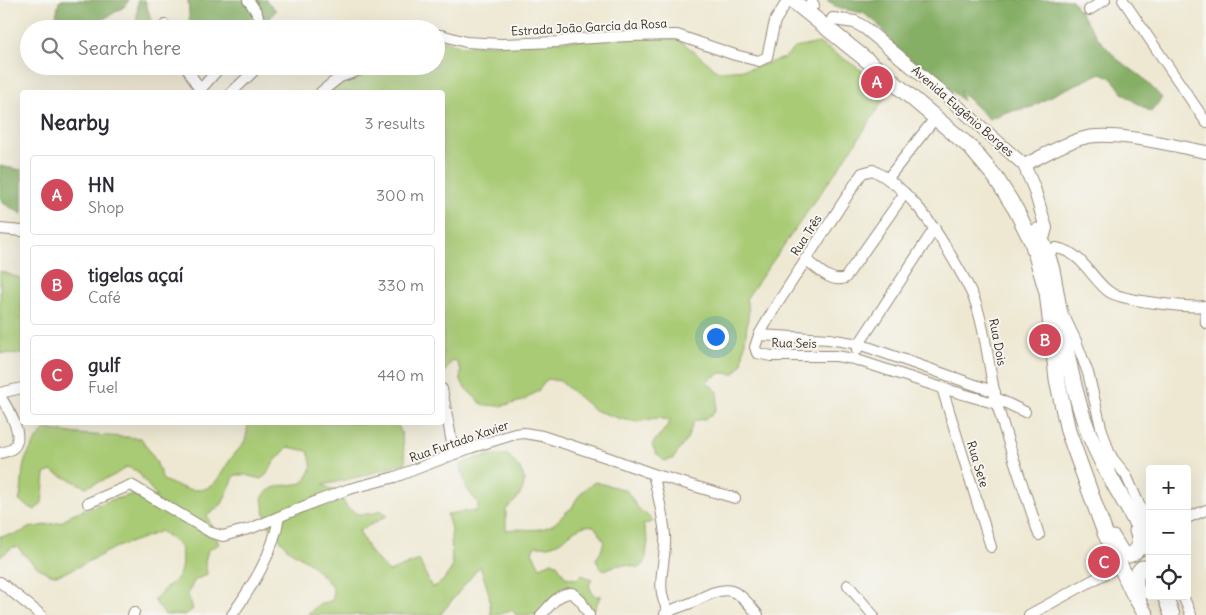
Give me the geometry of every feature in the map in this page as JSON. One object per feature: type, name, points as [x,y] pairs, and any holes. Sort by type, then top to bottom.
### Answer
[{"type":"highway","points":[[792,0],[936,117],[980,157],[1016,210],[1032,242],[1047,292],[1055,370],[1068,431],[1105,533],[1119,566],[1146,615]]},
{"type":"highway","points":[[811,2],[981,144],[1014,187],[1029,212],[1045,248],[1060,309],[1073,380],[1088,430],[1109,477],[1126,502],[1142,517],[1146,534]]},
{"type":"highway","points":[[1061,399],[1070,417],[1112,536],[1122,553],[1129,556],[1136,552],[1140,544],[1137,531],[1108,483],[1090,447],[1088,430]]},
{"type":"highway","points":[[1146,568],[1142,568],[1138,572],[1135,580],[1136,587],[1152,615]]},
{"type":"highway","points":[[1166,600],[1172,615]]},
{"type":"highway","points":[[1171,600],[1177,615]]},
{"type":"main road","name":"Avenida Eugênio Borges","points":[[833,20],[854,22],[865,28],[938,88],[1024,165],[1034,188],[1046,228],[1045,248]]},
{"type":"main road","points":[[1024,165],[1070,142],[1095,135],[1119,136],[1206,152]]},
{"type":"street","points":[[248,0],[257,12],[259,20]]},
{"type":"street","name":"Estrada João García da Rosa","points":[[445,36],[466,42],[501,44],[558,42],[578,38],[677,35],[735,56],[758,61],[767,57],[775,21],[788,0]]},
{"type":"street","points":[[1089,10],[1105,0]]},
{"type":"street","points":[[1122,0],[1206,122]]},
{"type":"street","points":[[191,75],[199,90]]},
{"type":"street","points":[[201,90],[213,75]]},
{"type":"street","points":[[234,90],[249,75]]},
{"type":"street","points":[[324,90],[340,77],[346,75]]},
{"type":"street","points":[[888,178],[936,117]]},
{"type":"street","name":"Rua Três","points":[[759,335],[805,259],[862,173],[872,170],[888,178]]},
{"type":"street","name":"Rua Dois","points":[[888,178],[935,228],[968,285],[977,305],[996,398],[1039,535]]},
{"type":"street","points":[[805,259],[832,278],[837,280],[845,278],[904,193]]},
{"type":"street","points":[[854,359],[859,344],[935,228]]},
{"type":"street","points":[[0,230],[20,231]]},
{"type":"street","points":[[1045,248],[1056,248],[1071,252],[1109,292],[1123,298],[1205,307],[1206,323]]},
{"type":"street","points":[[1060,309],[1082,354],[1109,452],[1126,475],[1142,517]]},
{"type":"street","name":"Rua Seis","points":[[996,398],[942,388],[854,359],[836,356],[761,354],[757,353],[755,346],[759,335],[829,339],[859,344],[996,398],[1025,412]]},
{"type":"street","name":"Rua Sete","points":[[942,388],[991,547]]},
{"type":"street","points":[[0,453],[14,447],[18,441],[18,434],[0,394],[20,389]]},
{"type":"street","points":[[445,405],[454,454]]},
{"type":"street","name":"Rua Furtado Xavier","points":[[88,504],[131,486],[196,524],[223,536],[234,534],[349,489],[395,477],[454,454],[514,434],[534,434],[653,474],[735,498]]},
{"type":"street","points":[[653,474],[662,513],[665,538],[661,595],[666,613],[712,592],[727,589],[736,593],[747,602],[758,615]]},
{"type":"street","points":[[1191,517],[1205,514]]},
{"type":"street","points":[[232,615],[254,582],[269,554],[277,532],[279,517]]},
{"type":"street","points":[[1029,615],[1119,566]]},
{"type":"street","points":[[0,582],[42,615]]},
{"type":"street","points":[[848,585],[873,615]]},
{"type":"street","points":[[541,615],[558,597],[566,593],[572,593],[581,601],[589,615]]},
{"type":"street","points":[[1185,600],[1191,615]]},
{"type":"green space","points":[[62,0],[129,0],[124,7],[104,20],[59,20],[56,16],[59,2]]},
{"type":"green space","points":[[138,0],[145,0],[151,20],[137,20]]},
{"type":"green space","points":[[188,0],[266,0],[276,10],[269,20],[189,20]]},
{"type":"green space","points":[[827,0],[1072,0],[1098,38],[1117,59],[1142,77],[1162,98],[1151,112],[1127,97],[1112,79],[1101,73],[1057,93],[1032,107],[1007,112],[989,119],[960,91],[963,101],[928,69],[901,54],[877,23],[863,13],[838,8]]},
{"type":"green space","points":[[615,38],[678,39],[718,71],[749,69],[784,58],[795,48],[819,43],[891,89],[851,150],[746,299],[749,310],[742,364],[734,374],[721,373],[706,381],[718,392],[714,413],[707,418],[694,421],[687,439],[673,459],[664,461],[656,453],[652,445],[670,420],[657,418],[638,422],[621,419],[594,410],[560,381],[547,379],[539,390],[523,401],[501,406],[483,405],[465,388],[460,379],[461,371],[457,362],[453,360],[445,371],[445,90],[331,90],[355,75],[445,75],[445,41],[462,46]]},
{"type":"green space","points":[[0,166],[20,170],[20,213],[3,203],[0,198]]},
{"type":"green space","points":[[0,271],[20,278],[20,354],[0,353]]},
{"type":"green space","points":[[248,425],[398,425],[401,432],[406,463],[323,485],[340,494],[347,508],[358,514],[372,514],[380,510],[388,515],[359,531],[370,552],[389,572],[419,560],[432,588],[443,581],[452,568],[451,529],[447,515],[477,511],[478,503],[467,489],[460,465],[489,455],[508,455],[523,475],[524,485],[520,494],[514,503],[506,509],[506,530],[534,530],[553,525],[572,508],[581,493],[595,482],[626,490],[638,508],[654,521],[643,525],[648,541],[645,563],[638,568],[617,565],[605,570],[600,568],[596,559],[601,552],[604,541],[594,526],[587,526],[576,529],[558,543],[535,546],[532,552],[540,567],[552,562],[558,565],[565,577],[576,579],[582,575],[592,579],[589,585],[592,593],[597,597],[601,595],[594,610],[583,599],[563,595],[543,615],[516,615],[512,610],[499,615],[491,615],[489,594],[480,566],[440,615],[307,615],[318,605],[333,600],[333,587],[310,563],[288,549],[267,524],[262,499],[269,490],[274,488],[302,483],[310,472],[311,461],[308,451],[288,447],[261,479],[246,475],[235,475],[222,504],[207,516],[219,544],[208,550],[205,561],[207,574],[194,581],[188,594],[193,609],[185,615],[165,615],[154,600],[179,574],[182,559],[181,547],[161,531],[117,547],[76,568],[54,575],[39,568],[18,547],[13,547],[0,557],[0,536],[17,534],[29,528],[62,522],[72,514],[131,495],[157,497],[137,471],[127,467],[113,476],[86,487],[51,471],[45,474],[42,503],[35,510],[19,501],[25,459],[45,429],[78,434],[141,438],[156,461],[163,480],[194,490],[206,488],[215,483],[243,444]]},
{"type":"place","name":"HN","points":[[877,82]]},
{"type":"place","name":"tigelas açaí","points":[[1045,340]]},
{"type":"place","name":"gulf","points":[[1104,562]]}]
